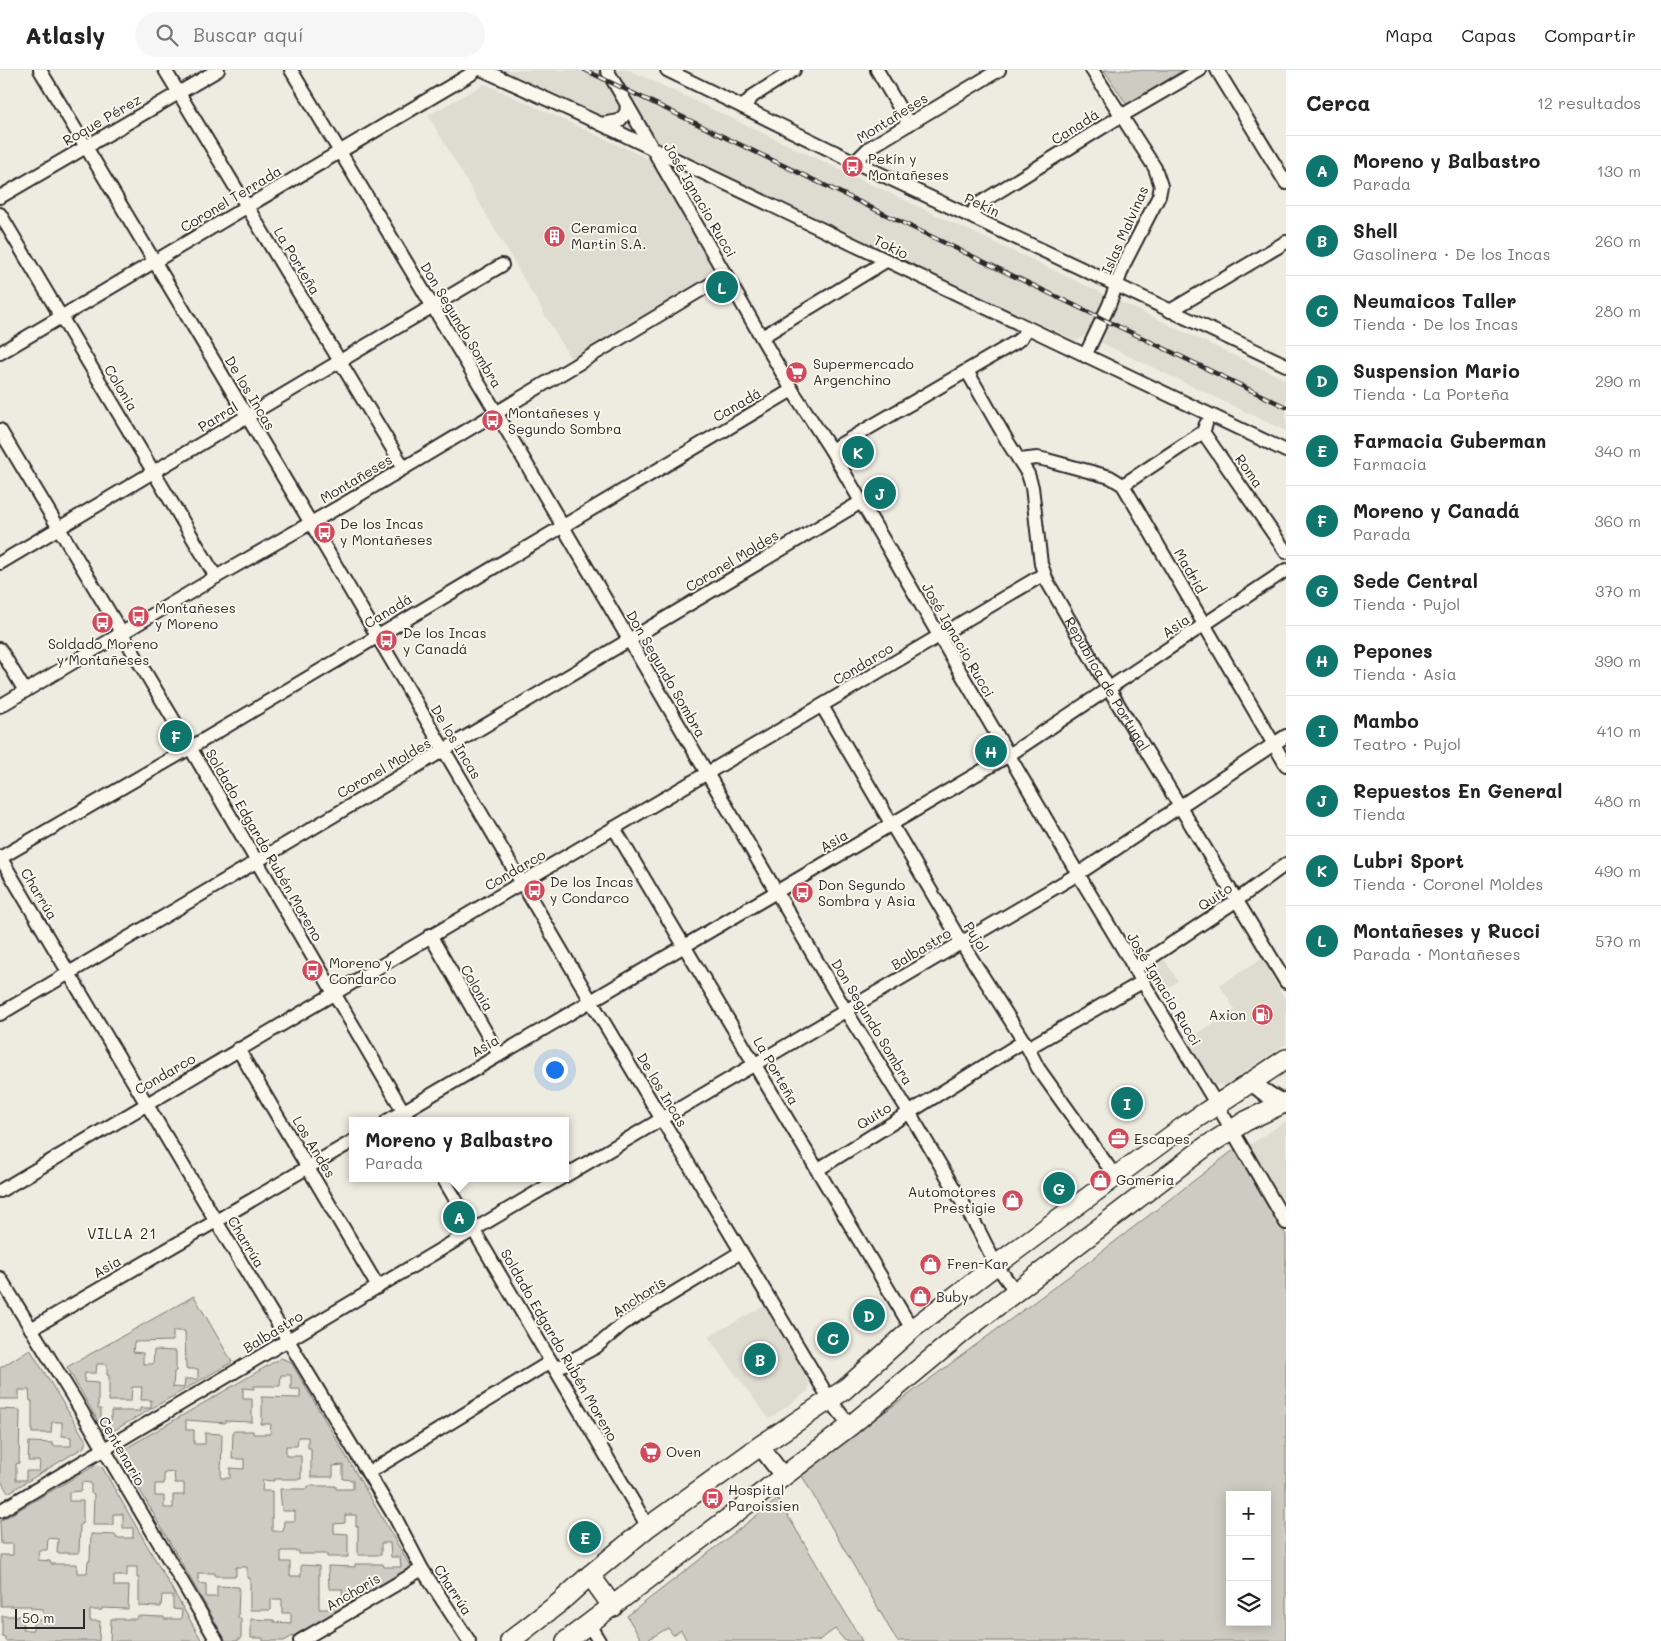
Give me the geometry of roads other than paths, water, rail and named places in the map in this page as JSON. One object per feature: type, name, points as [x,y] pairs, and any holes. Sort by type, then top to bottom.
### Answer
[{"type":"highway","points":[[510,1641],[559,1603],[648,1528],[760,1446],[844,1390],[912,1329],[996,1264],[1216,1104],[1253,1082],[1286,1059]]},
{"type":"highway","points":[[566,1641],[850,1426],[1014,1290],[1205,1147],[1232,1130],[1285,1103]]},
{"type":"highway","points":[[590,1575],[613,1607]]},
{"type":"main road","points":[[1253,1082],[1268,1095],[1285,1103]]},
{"type":"main road","points":[[760,1446],[784,1476]]},
{"type":"street","name":"De los Incas","points":[[40,70],[87,146],[591,1001],[830,1400],[850,1426]]},
{"type":"street","name":"La Porteña","points":[[165,70],[404,468]]},
{"type":"street","name":"Roque Pérez","points":[[0,197],[218,70]]},
{"type":"street","name":"Don Segundo Sombra","points":[[291,70],[496,412],[846,1011],[909,1112],[978,1229],[996,1264],[1014,1290]]},
{"type":"street","name":"Coronel Terrada","points":[[0,353],[476,70]]},
{"type":"street","name":"Tokio","points":[[483,70],[601,124],[1286,452]]},
{"type":"street","name":"José Ignacio Rucci","points":[[607,70],[792,390],[831,450],[1078,874],[1286,1223]]},
{"type":"street","name":"Pekín","points":[[667,70],[855,162],[1286,365]]},
{"type":"street","points":[[743,107],[752,96],[794,70]]},
{"type":"street","points":[[877,70],[909,124]]},
{"type":"street","name":"Montañeses","points":[[855,162],[868,148],[999,70]]},
{"type":"street","name":"Islas Malvinas","points":[[1085,356],[1126,262],[1160,196],[1161,186],[1155,168],[1092,70]]},
{"type":"street","name":"Canadá","points":[[972,216],[976,206],[980,203],[1121,116],[1200,70]]},
{"type":"street","points":[[1217,70],[1286,183]]},
{"type":"street","points":[[601,124],[619,121],[626,113],[627,105]]},
{"type":"street","points":[[672,182],[673,174],[679,168],[682,166],[692,168]]},
{"type":"street","name":"Colonia","points":[[0,214],[216,577]]},
{"type":"street","points":[[1170,311],[1286,242]]},
{"type":"street","points":[[762,337],[886,262]]},
{"type":"street","name":"Parral","points":[[0,563],[502,265]]},
{"type":"street","name":"Montañeses","points":[[0,706],[216,577],[404,468],[726,275]]},
{"type":"street","points":[[831,450],[1016,342],[1027,328]]},
{"type":"street","name":"República de Portugal","points":[[967,371],[1009,444],[1025,467],[1032,487],[1044,574],[1049,586],[1180,808],[1286,982]]},
{"type":"street","name":"Canadá","points":[[0,858],[190,748],[792,390]]},
{"type":"street","points":[[1020,460],[1038,458],[1047,460],[1110,477],[1123,485],[1203,432],[1209,414]]},
{"type":"street","name":"Soldado Edgardo Rubén Moreno","points":[[0,430],[190,748],[406,1116]]},
{"type":"street","name":"Roma","points":[[1203,432],[1286,552]]},
{"type":"street","name":"Madrid","points":[[1123,485],[1286,765]]},
{"type":"street","name":"Coronel Moldes","points":[[0,1014],[255,860],[444,751],[861,502]]},
{"type":"street","name":"Asia","points":[[406,1116],[499,1055],[1009,755],[1286,570]]},
{"type":"street","name":"Condarco","points":[[0,1190],[1044,574]]},
{"type":"street","points":[[0,649],[25,691]]},
{"type":"street","name":"Pujol","points":[[822,706],[961,942],[1026,1044],[1038,1068],[1115,1176]]},
{"type":"street","name":"Balbastro","points":[[569,1174],[1078,874],[1286,736]]},
{"type":"street","name":"La Porteña","points":[[614,828],[912,1329]]},
{"type":"street","name":"Charrúa","points":[[0,858],[396,1519],[422,1569],[468,1641]]},
{"type":"street","name":"Quito","points":[[1134,969],[1237,900],[1286,864]]},
{"type":"street","name":"Colonia","points":[[430,935],[499,1055]]},
{"type":"street","name":"Quito","points":[[817,1170],[909,1112],[1026,1044],[1142,982]]},
{"type":"street","name":"Los Andes","points":[[238,1049],[378,1286]]},
{"type":"street","name":"Asia","points":[[31,1329],[349,1143]]},
{"type":"street","name":"Soldado Edgardo Rubén Moreno","points":[[445,1182],[648,1528]]},
{"type":"street","name":"Balbastro","points":[[0,1511],[554,1182]]},
{"type":"street","name":"Anchoris","points":[[368,1473],[553,1366],[596,1347],[623,1324],[741,1252]]},
{"type":"street","name":"Centenario","points":[[0,1278],[104,1449],[217,1641]]},
{"type":"street","name":"Anchoris","points":[[300,1641],[422,1569]]},
{"type":"street","points":[[589,1624],[599,1641]]},
{"type":"railway","points":[[585,70],[1286,407]]},
{"type":"place","name":"Pekín y Montañeses","points":[[852,167]]},
{"type":"place","name":"Ceramica Martin S.A.","points":[[555,236]]},
{"type":"place","name":"Montañeses y Rucci","points":[[722,287]]},
{"type":"place","name":"Supermercado Argenchino","points":[[797,372]]},
{"type":"place","name":"Montañeses y Segundo Sombra","points":[[492,421]]},
{"type":"place","name":"Lubri Sport","points":[[858,452]]},
{"type":"place","name":"Repuestos En General","points":[[880,493]]},
{"type":"place","name":"De los Incas y Montañeses","points":[[324,532]]},
{"type":"place","name":"Montañeses y Moreno","points":[[139,616]]},
{"type":"place","name":"Soldado Moreno y Montañeses","points":[[103,622]]},
{"type":"place","name":"De los Incas y Canadá","points":[[387,641]]},
{"type":"place","name":"Moreno y Canadá","points":[[176,736]]},
{"type":"place","name":"Pepones","points":[[991,751]]},
{"type":"place","name":"De los Incas y Condarco","points":[[534,890]]},
{"type":"place","name":"Don Segundo Sombra y Asia","points":[[802,893]]},
{"type":"place","name":"Moreno y Condarco","points":[[313,971]]},
{"type":"place","name":"Axion","points":[[1262,1015]]},
{"type":"place","name":"Mambo","points":[[1127,1103]]},
{"type":"place","name":"Escapes","points":[[1118,1139]]},
{"type":"place","name":"Gomeria","points":[[1100,1180]]},
{"type":"place","name":"Sede Central","points":[[1059,1188]]},
{"type":"place","name":"Automotores Prestigie","points":[[1012,1200]]},
{"type":"place","name":"Moreno y Balbastro","points":[[459,1217]]},
{"type":"place","name":"Fren-Kar","points":[[931,1264]]},
{"type":"place","name":"Buby","points":[[920,1297]]},
{"type":"place","name":"Suspension Mario","points":[[869,1315]]},
{"type":"place","name":"Neumaicos Taller","points":[[833,1338]]},
{"type":"place","name":"Shell","points":[[760,1359]]},
{"type":"place","name":"Oven","points":[[650,1452]]},
{"type":"place","name":"Hospital Paroissien","points":[[712,1498]]},
{"type":"place","name":"Farmacia Guberman","points":[[585,1537]]},
{"type":"district","name":"VILLA 21","points":[[122,1234]]}]
